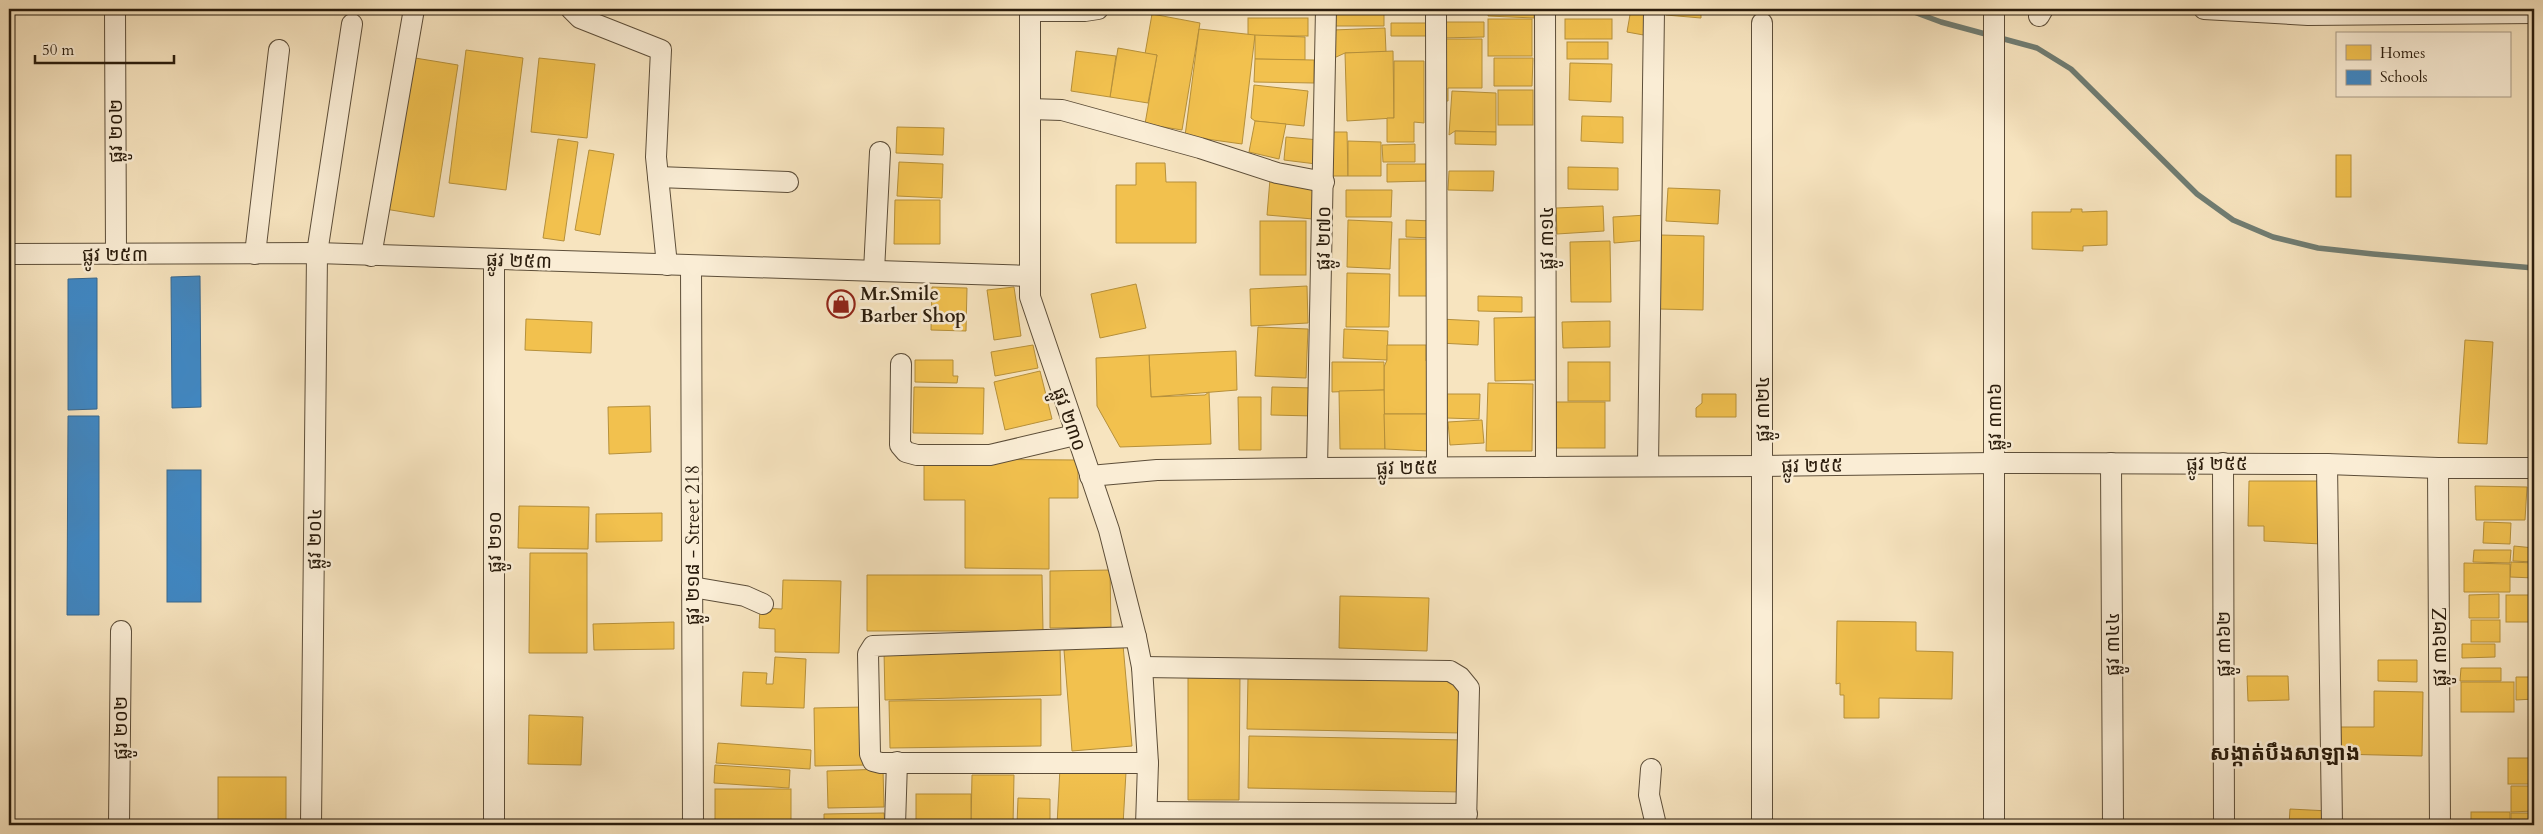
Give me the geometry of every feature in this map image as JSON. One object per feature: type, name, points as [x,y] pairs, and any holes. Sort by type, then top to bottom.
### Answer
[{"type":"street","name":"ផ្លូវ ២០២","points":[[115,9],[116,254]]},
{"type":"street","points":[[371,256],[414,9]]},
{"type":"street","points":[[571,9],[580,18],[661,50],[656,157],[667,265]]},
{"type":"street","points":[[1030,10],[1085,11],[1098,9]]},
{"type":"street","name":"ផ្លូវ ២៧០","points":[[1317,468],[1326,9]]},
{"type":"street","points":[[1436,9],[1437,466]]},
{"type":"street","name":"ផ្លូវ ៣១៤","points":[[1545,9],[1546,467]]},
{"type":"street","points":[[2204,9],[2308,15],[2534,13]]},
{"type":"street","name":"ផ្លូវ ២៣០","points":[[1030,10],[1030,297],[1120,570],[1136,637],[1142,667],[1148,763],[1146,818]]},
{"type":"street","points":[[1648,466],[1654,10]]},
{"type":"street","name":"ផ្លូវ ៣៣៦","points":[[1994,10],[1994,825]]},
{"type":"street","name":"ផ្លូវ ៣២៤","points":[[1762,23],[1762,825]]},
{"type":"street","name":"ផ្លូវ ២០៤","points":[[311,825],[317,253],[352,24]]},
{"type":"street","points":[[256,254],[279,50]]},
{"type":"street","points":[[1030,109],[1062,110],[1200,148],[1277,173],[1324,182]]},
{"type":"street","points":[[874,271],[880,152]]},
{"type":"street","points":[[658,177],[788,182]]},
{"type":"street","name":"ផ្លូវ ២៥៣","points":[[9,254],[317,253],[1030,276]]},
{"type":"street","name":"ផ្លូវ ២១០","points":[[494,260],[494,825]]},
{"type":"street","name":"ផ្លូវ ២១៨ - Street 218","points":[[691,266],[693,825]]},
{"type":"street","points":[[901,364],[900,445],[906,452],[917,455],[990,455],[1075,435]]},
{"type":"street","name":"ផ្លូវ ៣៤៤","points":[[2111,463],[2113,825]]},
{"type":"street","name":"ផ្លូវ ២៥៥","points":[[1090,476],[1157,470],[1437,466],[2223,463],[2438,468],[2534,468]]},
{"type":"street","name":"ផ្លូវ ៣៦២","points":[[2223,463],[2224,825]]},
{"type":"street","points":[[2327,464],[2332,825]]},
{"type":"street","name":"ផ្លូវ ៣៦២Z","points":[[2438,468],[2440,825]]},
{"type":"street","points":[[692,587],[745,596],[763,604]]},
{"type":"street","name":"ផ្លូវ ២០២","points":[[119,825],[121,630]]},
{"type":"street","points":[[1136,637],[873,646],[868,654],[870,754],[873,762],[1148,763]]},
{"type":"street","points":[[1142,667],[1450,671],[1460,677],[1469,688],[1467,819],[1146,818]]},
{"type":"street","points":[[895,825],[897,762]]},
{"type":"street","points":[[1651,769],[1649,795],[1656,825]]},
{"type":"building: Homes","points":[[1335,9],[1384,9],[1384,26],[1334,26]]},
{"type":"building: Homes","points":[[1389,9],[1425,9],[1425,11],[1389,12]]},
{"type":"building: Homes","points":[[1489,9],[1534,9],[1534,18],[1488,16]]},
{"type":"building: Homes","points":[[1631,9],[1653,13],[1649,36],[1627,32]]},
{"type":"building: Homes","points":[[1667,9],[1701,9],[1701,18],[1666,15]]},
{"type":"building: Homes","points":[[1152,14],[1200,23],[1182,130],[1145,124],[1157,55],[1145,54]]},
{"type":"building: Homes","points":[[1248,18],[1308,18],[1308,36],[1248,36]]},
{"type":"building: Homes","points":[[1488,19],[1532,19],[1532,56],[1488,56]]},
{"type":"building: Homes","points":[[1565,19],[1612,19],[1612,39],[1565,39]]},
{"type":"building: Homes","points":[[1441,22],[1484,22],[1484,37],[1441,38]]},
{"type":"building: Homes","points":[[1391,23],[1428,23],[1427,36],[1391,36]]},
{"type":"building: Homes","points":[[1385,28],[1386,52],[1345,53],[1334,58],[1333,30]]},
{"type":"building: Homes","points":[[1199,29],[1255,35],[1242,144],[1185,136]]},
{"type":"building: Homes","points":[[1255,35],[1305,37],[1305,60],[1255,59]]},
{"type":"building: Homes","points":[[1444,39],[1482,39],[1482,88],[1448,88],[1448,101],[1441,101]]},
{"type":"building: Homes","points":[[1567,42],[1608,42],[1608,59],[1567,59]]},
{"type":"building: Homes","points":[[1118,48],[1157,55],[1148,103],[1110,97]]},
{"type":"building: Homes","points":[[466,50],[523,58],[506,190],[449,183]]},
{"type":"building: Homes","points":[[1076,51],[1116,56],[1110,97],[1071,91]]},
{"type":"building: Homes","points":[[1393,51],[1394,118],[1347,121],[1345,53]]},
{"type":"building: Homes","points":[[409,57],[458,65],[434,217],[385,209]]},
{"type":"building: Homes","points":[[539,58],[595,64],[587,138],[531,132]]},
{"type":"building: Homes","points":[[1494,58],[1533,58],[1532,86],[1494,86]]},
{"type":"building: Homes","points":[[1255,59],[1314,60],[1314,83],[1254,82]]},
{"type":"building: Homes","points":[[1394,61],[1424,61],[1424,123],[1414,122],[1414,142],[1387,142],[1387,118],[1394,118]]},
{"type":"building: Homes","points":[[1570,63],[1612,64],[1611,102],[1569,100]]},
{"type":"building: Homes","points":[[1254,85],[1308,91],[1304,126],[1255,121],[1251,118]]},
{"type":"building: Homes","points":[[1498,90],[1533,90],[1533,125],[1498,125]]},
{"type":"building: Homes","points":[[1452,91],[1496,93],[1496,132],[1455,131],[1449,135]]},
{"type":"building: Homes","points":[[1582,116],[1623,117],[1623,143],[1581,141]]},
{"type":"building: Homes","points":[[1255,121],[1286,124],[1279,159],[1249,152]]},
{"type":"building: Homes","points":[[897,127],[944,128],[943,155],[896,153]]},
{"type":"building: Homes","points":[[1455,131],[1496,132],[1496,145],[1455,144]]},
{"type":"building: Homes","points":[[1333,132],[1347,132],[1348,176],[1332,176]]},
{"type":"building: Homes","points":[[1286,137],[1319,140],[1316,164],[1284,160]]},
{"type":"building: Homes","points":[[558,139],[578,142],[564,241],[543,238]]},
{"type":"building: Homes","points":[[1348,141],[1381,142],[1381,176],[1348,176]]},
{"type":"building: Homes","points":[[1415,144],[1415,162],[1383,162],[1382,145]]},
{"type":"building: Homes","points":[[589,150],[614,154],[600,235],[575,230]]},
{"type":"building: Homes","points":[[2336,155],[2351,155],[2351,197],[2336,197]]},
{"type":"building: Homes","points":[[899,162],[943,164],[942,198],[897,196]]},
{"type":"building: Homes","points":[[1136,163],[1165,163],[1166,182],[1196,182],[1196,243],[1116,243],[1116,185],[1136,185]]},
{"type":"building: Homes","points":[[1387,164],[1430,164],[1430,181],[1387,182]]},
{"type":"building: Homes","points":[[1568,167],[1618,168],[1618,190],[1568,189]]},
{"type":"building: Homes","points":[[1449,171],[1494,171],[1493,191],[1448,190]]},
{"type":"building: Homes","points":[[1270,179],[1315,183],[1313,219],[1267,215]]},
{"type":"building: Homes","points":[[1668,188],[1720,190],[1718,224],[1666,221]]},
{"type":"building: Homes","points":[[1346,190],[1392,190],[1391,217],[1346,217]]},
{"type":"building: Homes","points":[[895,200],[940,200],[940,244],[894,244]]},
{"type":"building: Homes","points":[[1603,206],[1604,231],[1557,234],[1556,208]]},
{"type":"building: Homes","points":[[2071,209],[2082,209],[2082,212],[2107,211],[2107,245],[2083,246],[2083,251],[2032,249],[2032,212],[2071,212]]},
{"type":"building: Homes","points":[[1647,215],[1649,240],[1614,243],[1613,217]]},
{"type":"building: Homes","points":[[1348,220],[1392,222],[1390,269],[1347,267]]},
{"type":"building: Homes","points":[[1406,220],[1434,221],[1434,238],[1406,237]]},
{"type":"building: Homes","points":[[1260,221],[1306,221],[1306,275],[1260,275]]},
{"type":"building: Homes","points":[[1660,235],[1704,236],[1703,310],[1659,309]]},
{"type":"building: Homes","points":[[1399,239],[1433,239],[1433,296],[1399,296]]},
{"type":"building: Homes","points":[[1610,241],[1611,302],[1571,302],[1570,242]]},
{"type":"building: Homes","points":[[1347,273],[1390,274],[1389,327],[1346,327]]},
{"type":"building: Homes","points":[[1136,284],[1146,328],[1100,338],[1091,294]]},
{"type":"building: Homes","points":[[1307,286],[1308,323],[1251,326],[1250,289]]},
{"type":"building: Homes","points":[[932,287],[967,288],[966,331],[931,330]]},
{"type":"building: Homes","points":[[1014,287],[1021,336],[994,340],[987,290]]},
{"type":"building: Homes","points":[[1478,296],[1522,297],[1522,312],[1478,311]]},
{"type":"building: Homes","points":[[1539,317],[1539,380],[1495,381],[1494,318]]},
{"type":"building: Homes","points":[[526,319],[592,322],[591,353],[525,350]]},
{"type":"building: Homes","points":[[1440,319],[1479,321],[1478,345],[1439,343]]},
{"type":"building: Homes","points":[[1610,321],[1610,347],[1563,348],[1562,322]]},
{"type":"building: Homes","points":[[1258,327],[1308,329],[1306,378],[1255,376]]},
{"type":"building: Homes","points":[[1344,329],[1388,331],[1387,360],[1343,358]]},
{"type":"building: Homes","points":[[2465,340],[2493,342],[2487,444],[2458,443]]},
{"type":"building: Homes","points":[[1033,345],[1038,368],[995,376],[991,352]]},
{"type":"building: Homes","points":[[1387,345],[1426,345],[1426,361],[1434,361],[1430,414],[1384,414],[1384,367],[1387,360]]},
{"type":"building: Homes","points":[[1236,351],[1237,390],[1151,397],[1149,355]]},
{"type":"building: Homes","points":[[1149,355],[1151,397],[1205,395],[1209,392],[1211,444],[1120,447],[1097,406],[1096,358]]},
{"type":"building: Homes","points":[[915,360],[953,360],[953,376],[958,376],[957,383],[915,382]]},
{"type":"building: Homes","points":[[1332,362],[1384,362],[1384,390],[1332,392]]},
{"type":"building: Homes","points":[[1568,362],[1610,362],[1610,401],[1568,401]]},
{"type":"building: Homes","points":[[1040,371],[1052,419],[1005,430],[994,382]]},
{"type":"building: Homes","points":[[1488,383],[1533,384],[1532,451],[1486,451]]},
{"type":"building: Homes","points":[[914,387],[984,388],[983,434],[913,433]]},
{"type":"building: Homes","points":[[1272,387],[1315,388],[1314,416],[1271,415]]},
{"type":"building: Homes","points":[[1384,390],[1385,449],[1340,449],[1339,391]]},
{"type":"building: Homes","points":[[1447,394],[1480,394],[1479,419],[1446,418]]},
{"type":"building: Homes","points":[[1702,394],[1736,394],[1736,417],[1696,417],[1696,408],[1702,403]]},
{"type":"building: Homes","points":[[1238,397],[1261,397],[1261,450],[1239,450]]},
{"type":"building: Homes","points":[[1556,402],[1605,402],[1605,448],[1556,448]]},
{"type":"building: Homes","points":[[650,406],[651,452],[609,454],[608,407]]},
{"type":"building: Homes","points":[[1384,414],[1430,414],[1429,451],[1385,449]]},
{"type":"building: Homes","points":[[1482,420],[1484,443],[1450,445],[1448,422]]},
{"type":"building: Homes","points":[[924,459],[1078,460],[1078,498],[1049,498],[1049,569],[965,568],[965,500],[924,500]]},
{"type":"building: Homes","points":[[2249,481],[2322,481],[2321,544],[2264,541],[2264,526],[2248,526]]},
{"type":"building: Homes","points":[[2475,486],[2527,487],[2525,520],[2476,520]]},
{"type":"building: Homes","points":[[519,506],[589,507],[588,549],[518,548]]},
{"type":"building: Homes","points":[[662,513],[662,541],[596,542],[596,514]]},
{"type":"building: Homes","points":[[2484,522],[2511,523],[2510,544],[2483,543]]},
{"type":"building: Homes","points":[[2514,546],[2534,548],[2534,562],[2513,561]]},
{"type":"building: Homes","points":[[2474,550],[2511,550],[2510,563],[2473,562]]},
{"type":"building: Homes","points":[[530,553],[587,553],[587,653],[529,653]]},
{"type":"building: Homes","points":[[2511,562],[2534,563],[2534,578],[2510,577]]},
{"type":"building: Homes","points":[[2464,563],[2510,564],[2510,592],[2464,592]]},
{"type":"building: Homes","points":[[1110,570],[1111,627],[1050,628],[1050,571]]},
{"type":"building: Homes","points":[[867,575],[1042,575],[1043,631],[867,631]]},
{"type":"building: Homes","points":[[783,580],[841,581],[839,653],[775,652],[775,629],[759,628],[760,608],[782,609]]},
{"type":"building: Homes","points":[[2499,594],[2499,618],[2469,618],[2469,595]]},
{"type":"building: Homes","points":[[2506,595],[2534,595],[2534,622],[2506,622]]},
{"type":"building: Homes","points":[[1340,596],[1429,598],[1427,651],[1339,648]]},
{"type":"building: Homes","points":[[2471,620],[2500,620],[2500,642],[2471,642]]},
{"type":"building: Homes","points":[[1837,621],[1916,622],[1916,651],[1953,652],[1952,699],[1879,698],[1879,718],[1844,718],[1844,695],[1840,695],[1840,683],[1836,684]]},
{"type":"building: Homes","points":[[674,622],[674,649],[594,650],[593,624]]},
{"type":"building: Homes","points":[[2462,644],[2495,644],[2495,657],[2462,658]]},
{"type":"building: Homes","points":[[1123,645],[1132,746],[1072,751],[1064,650]]},
{"type":"building: Homes","points":[[1060,646],[1061,695],[885,700],[884,651]]},
{"type":"building: Homes","points":[[775,657],[806,659],[804,708],[741,706],[743,672],[767,673],[766,684],[773,684]]},
{"type":"building: Homes","points":[[2378,660],[2417,660],[2417,682],[2378,681]]},
{"type":"building: Homes","points":[[2461,668],[2501,668],[2501,681],[2460,681]]},
{"type":"building: Homes","points":[[1188,676],[1240,676],[1239,800],[1188,800]]},
{"type":"building: Homes","points":[[2247,676],[2288,676],[2289,700],[2248,701]]},
{"type":"building: Homes","points":[[1248,677],[1463,681],[1462,733],[1247,729]]},
{"type":"building: Homes","points":[[2516,677],[2534,677],[2534,699],[2516,700]]},
{"type":"building: Homes","points":[[2461,682],[2514,682],[2514,712],[2461,712]]},
{"type":"building: Homes","points":[[2374,691],[2423,692],[2422,756],[2336,754],[2337,727],[2374,727]]},
{"type":"building: Homes","points":[[1041,699],[1041,746],[890,748],[889,701]]},
{"type":"building: Homes","points":[[865,707],[867,765],[815,766],[814,708]]},
{"type":"building: Homes","points":[[529,715],[583,717],[581,765],[528,764]]},
{"type":"building: Homes","points":[[1249,736],[1463,740],[1462,792],[1248,788]]},
{"type":"building: Homes","points":[[718,743],[811,750],[810,769],[716,763]]},
{"type":"building: Homes","points":[[2508,758],[2534,758],[2534,784],[2508,784]]},
{"type":"building: Homes","points":[[715,765],[790,770],[789,788],[714,783]]},
{"type":"building: Homes","points":[[1060,768],[1126,772],[1123,825],[1057,825]]},
{"type":"building: Homes","points":[[883,769],[884,807],[828,808],[827,771]]},
{"type":"building: Homes","points":[[972,775],[1014,775],[1013,825],[971,825]]},
{"type":"building: Homes","points":[[218,777],[286,777],[286,825],[218,825]]},
{"type":"building: Homes","points":[[2511,786],[2534,786],[2534,811],[2511,812]]},
{"type":"building: Homes","points":[[715,789],[791,789],[791,825],[715,825]]},
{"type":"building: Homes","points":[[916,794],[971,794],[971,825],[916,825]]},
{"type":"building: Homes","points":[[1018,798],[1050,799],[1050,825],[1017,825]]},
{"type":"building: Homes","points":[[2290,809],[2329,811],[2328,825],[2289,825]]},
{"type":"building: Homes","points":[[2471,812],[2510,812],[2510,825],[2471,825]]},
{"type":"building: Homes","points":[[884,813],[885,825],[824,825],[824,814]]},
{"type":"building: Homes","points":[[2511,813],[2534,813],[2534,825],[2511,825]]},
{"type":"building: Homes","points":[[1187,817],[1238,817],[1238,825],[1187,825]]},
{"type":"building: Homes","points":[[1245,819],[1459,823],[1459,825],[1245,825]]},
{"type":"building: Schools","points":[[200,276],[201,407],[172,408],[171,277]]},
{"type":"building: Schools","points":[[97,278],[97,409],[68,410],[68,279]]},
{"type":"building: Schools","points":[[68,416],[99,416],[99,615],[67,615]]},
{"type":"building: Schools","points":[[167,470],[201,470],[201,602],[167,602]]},
{"type":"waterway","points":[[1906,9],[1941,22],[2037,48],[2071,69],[2197,194],[2233,220],[2273,237],[2318,248],[2534,268]]},
{"type":"place","name":"Mr.Smile Barber Shop","points":[[841,304]]},
{"type":"district","name":"សង្កាត់បឹងសាឡាង","points":[[2285,753]]}]
